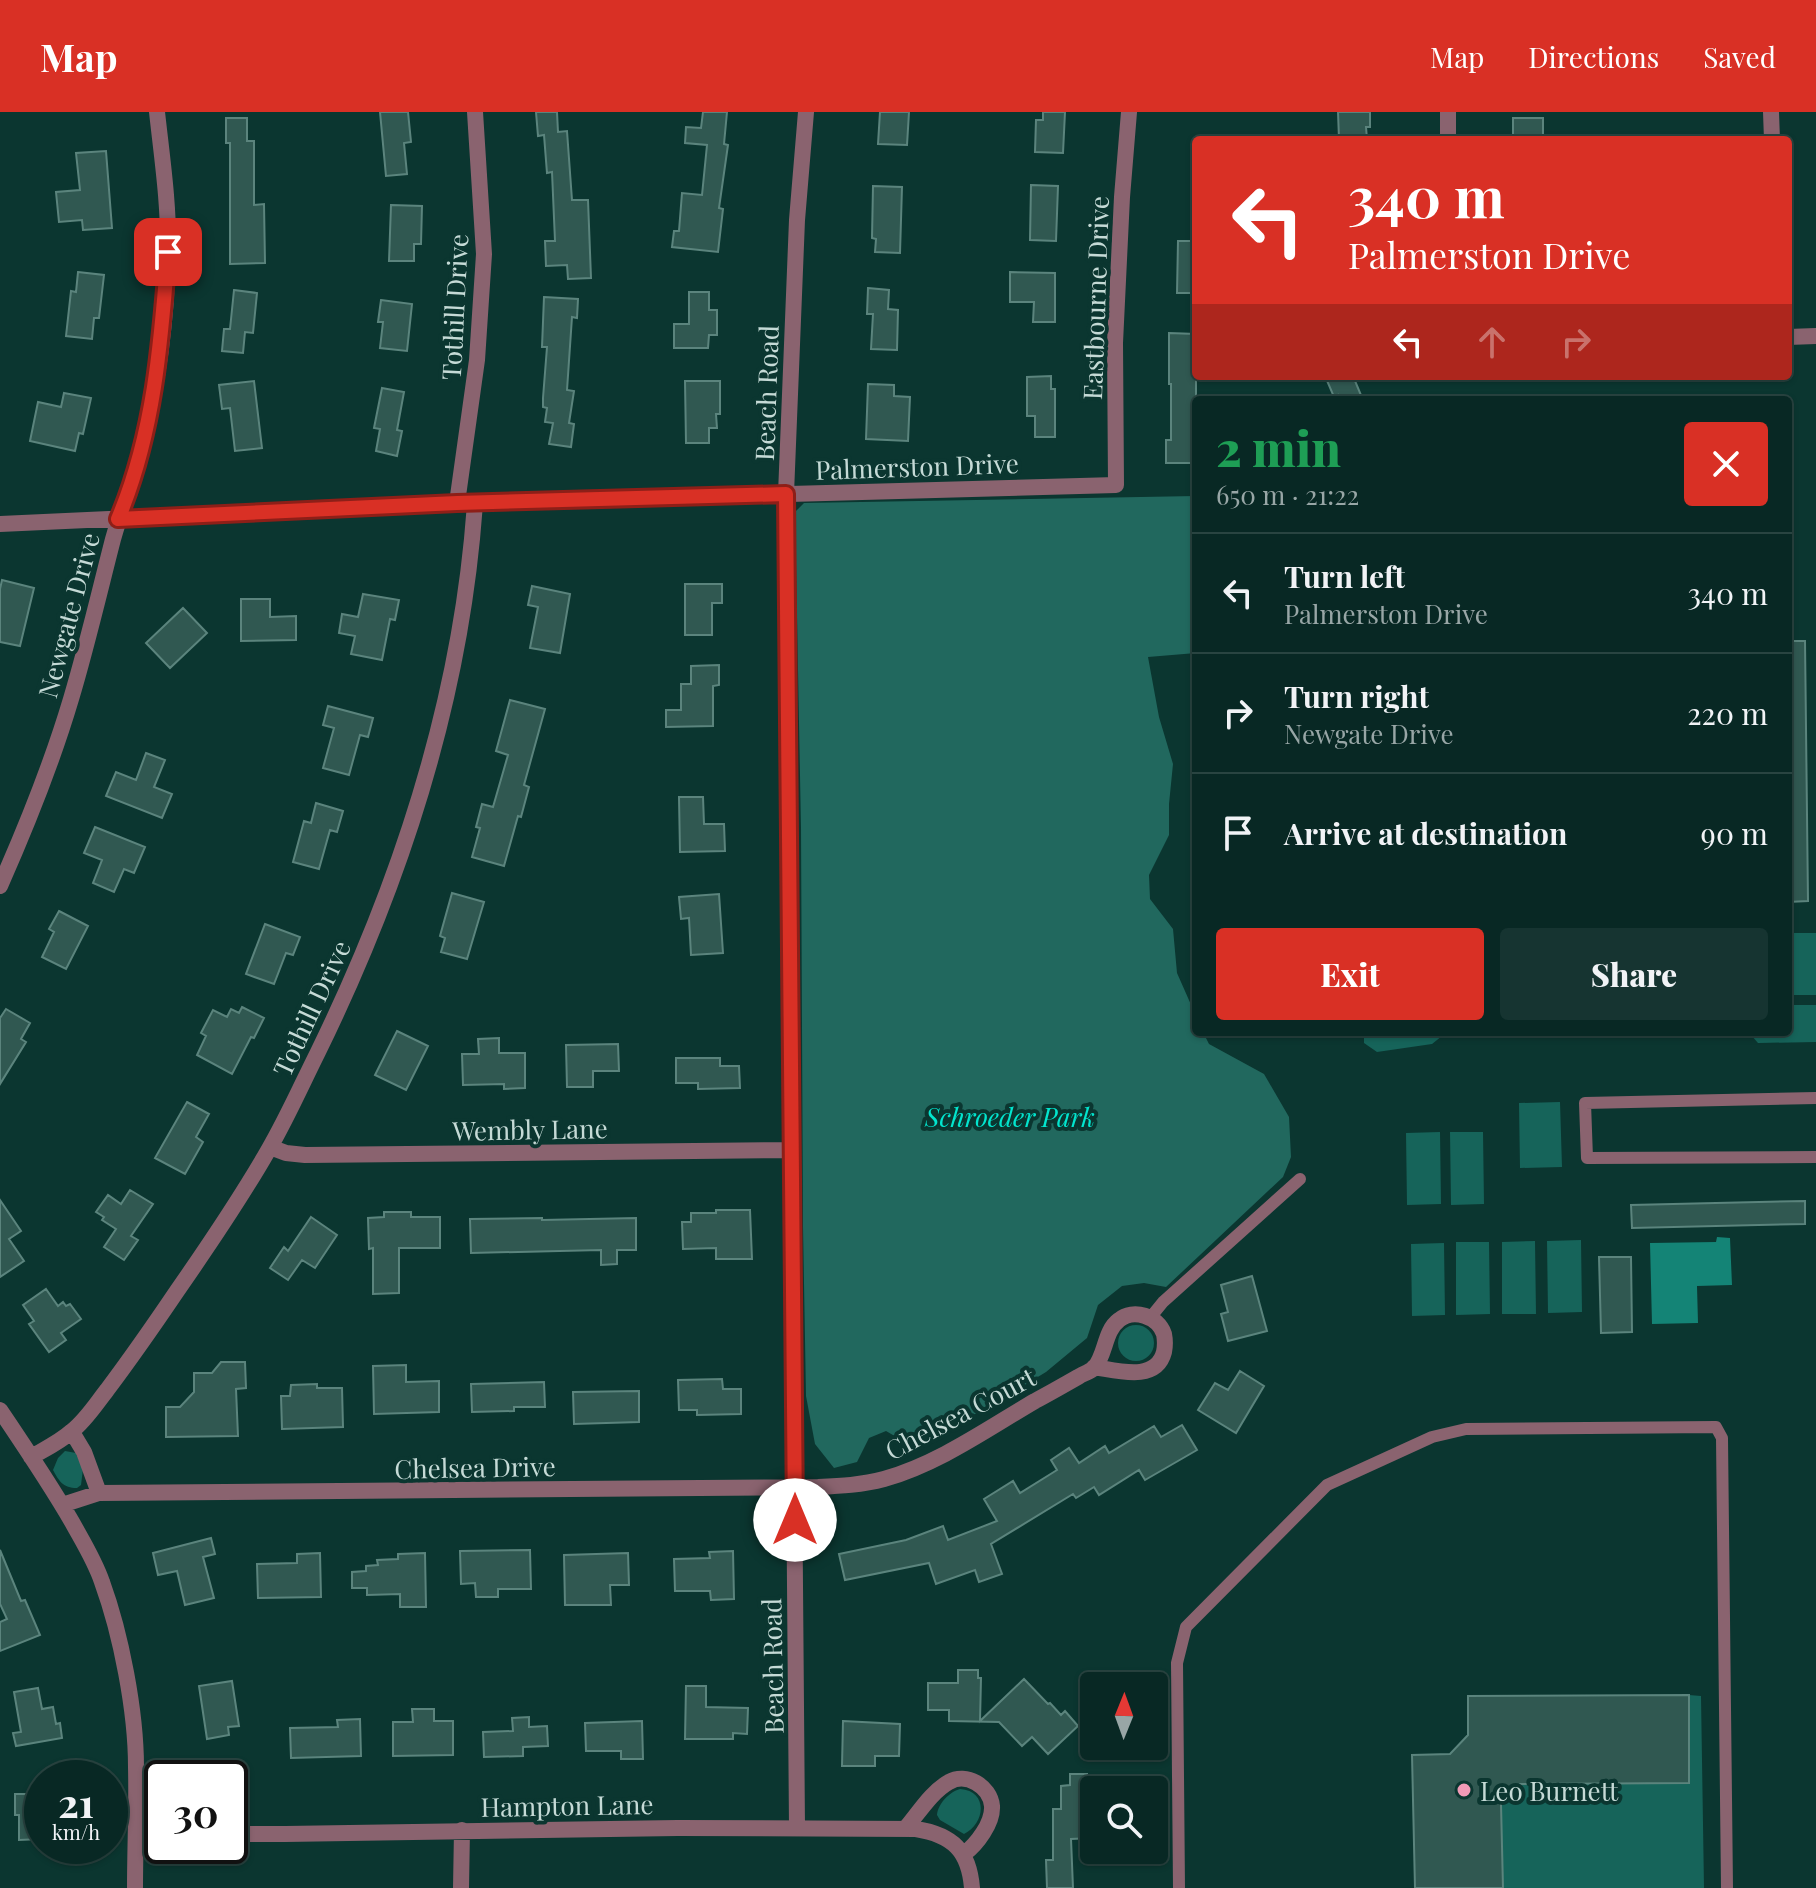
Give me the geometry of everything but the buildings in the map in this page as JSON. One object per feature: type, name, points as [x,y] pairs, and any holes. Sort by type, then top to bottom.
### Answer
[{"type":"street","name":"Newgate Drive","points":[[0,886],[38,797],[67,712],[152,404],[162,335],[168,252],[157,112]]},
{"type":"street","name":"Tothill Drive","points":[[457,503],[477,360],[484,254],[475,112]]},
{"type":"street","name":"Beach Road","points":[[797,1828],[786,494],[797,220],[806,112]]},
{"type":"street","name":"Eastbourne Drive","points":[[1116,485],[1115,343],[1129,112]]},
{"type":"street","points":[[1448,112],[1448,136]]},
{"type":"street","points":[[1771,112],[1772,136]]},
{"type":"street","points":[[1792,337],[1816,336]]},
{"type":"street","name":"Palmerston Drive","points":[[0,524],[457,503],[1116,485]]},
{"type":"street","name":"Tothill Drive","points":[[31,1457],[72,1432],[87,1417],[210,1244],[270,1147],[356,972],[374,929],[435,745],[462,624],[472,557],[475,503]]},
{"type":"street","name":"Wembly Lane","points":[[270,1147],[305,1155],[791,1150]]},
{"type":"street","points":[[1129,1314],[1150,1318],[1164,1334],[1161,1359],[1149,1370],[1137,1373],[1094,1367],[1111,1328],[1129,1314]]},
{"type":"street","name":"Chelsea Court","points":[[794,1488],[865,1483],[908,1471],[944,1454],[1094,1367]]},
{"type":"street","points":[[0,1410],[62,1505],[102,1580],[118,1637],[132,1715],[137,1764],[135,1888]]},
{"type":"street","points":[[72,1432],[84,1452],[99,1493]]},
{"type":"street","name":"Chelsea Drive","points":[[62,1505],[99,1493],[794,1488]]},
{"type":"street","points":[[905,1829],[947,1783],[969,1779],[982,1787],[992,1807],[978,1839],[964,1854],[970,1869],[972,1888]]},
{"type":"street","points":[[136,1811],[144,1813]]},
{"type":"street","name":"Hampton Lane","points":[[248,1834],[905,1829],[933,1832],[955,1844],[964,1854]]},
{"type":"street","points":[[461,1888],[462,1830]]},
{"type":"lane","points":[[1816,1098],[1585,1103],[1587,1158],[1816,1157]]},
{"type":"lane","points":[[1150,1318],[1163,1302],[1300,1179]]},
{"type":"lane","points":[[1179,1888],[1177,1663],[1186,1627],[1327,1485],[1432,1437],[1466,1429],[1700,1427],[1716,1427],[1722,1438],[1727,1888]]},
{"type":"shaded area","points":[[1792,933],[1816,933],[1816,995],[1792,995]]},
{"type":"shaded area","points":[[1792,1005],[1816,1005],[1816,1042],[1758,1043],[1752,1036],[1792,1036]]},
{"type":"shaded area","points":[[1364,1036],[1442,1036],[1432,1044],[1377,1052],[1364,1043]]},
{"type":"shaded area","points":[[1560,1102],[1562,1167],[1520,1168],[1519,1103]]},
{"type":"shaded area","points":[[1440,1132],[1441,1204],[1407,1205],[1406,1133]]},
{"type":"shaded area","points":[[1450,1132],[1483,1132],[1484,1204],[1451,1205]]},
{"type":"shaded area","points":[[1717,1237],[1730,1238],[1732,1285],[1697,1286],[1698,1323],[1652,1324],[1650,1243],[1716,1242]]},
{"type":"shaded area","points":[[1581,1240],[1582,1312],[1548,1313],[1547,1241]]},
{"type":"shaded area","points":[[1535,1241],[1536,1314],[1502,1314],[1502,1242]]},
{"type":"shaded area","points":[[1456,1242],[1489,1242],[1490,1314],[1456,1315]]},
{"type":"shaded area","points":[[1444,1243],[1445,1315],[1412,1316],[1411,1244]]},
{"type":"shaded area","points":[[1136,1325],[1149,1330],[1154,1343],[1149,1356],[1136,1361],[1123,1356],[1118,1343],[1123,1330]]},
{"type":"shaded area","points":[[65,1451],[76,1453],[83,1469],[81,1485],[77,1488],[62,1483],[53,1470]]},
{"type":"shaded area","points":[[1689,1695],[1701,1696],[1704,1888],[1503,1888],[1501,1804],[1521,1784],[1689,1783]]},
{"type":"shaded area","points":[[960,1789],[976,1795],[981,1808],[976,1823],[964,1834],[937,1815],[945,1799]]},
{"type":"green space","name":"Schroeder Park","points":[[1192,496],[1192,653],[1148,657],[1159,717],[1173,764],[1169,835],[1149,875],[1150,899],[1173,929],[1177,973],[1192,1007],[1192,1036],[1205,1036],[1209,1044],[1264,1074],[1289,1117],[1291,1157],[1283,1177],[1166,1287],[1144,1283],[1122,1286],[1098,1305],[1087,1338],[1046,1372],[936,1434],[905,1442],[886,1431],[869,1438],[857,1462],[834,1468],[815,1444],[806,1396],[795,512],[804,503]]},
{"type":"place","name":"Leo Burnett","points":[[1464,1790]]},
{"type":"route","points":[[168,252],[162,335],[152,404],[131,489],[118,519],[457,503],[786,494],[795,1520]]}]
